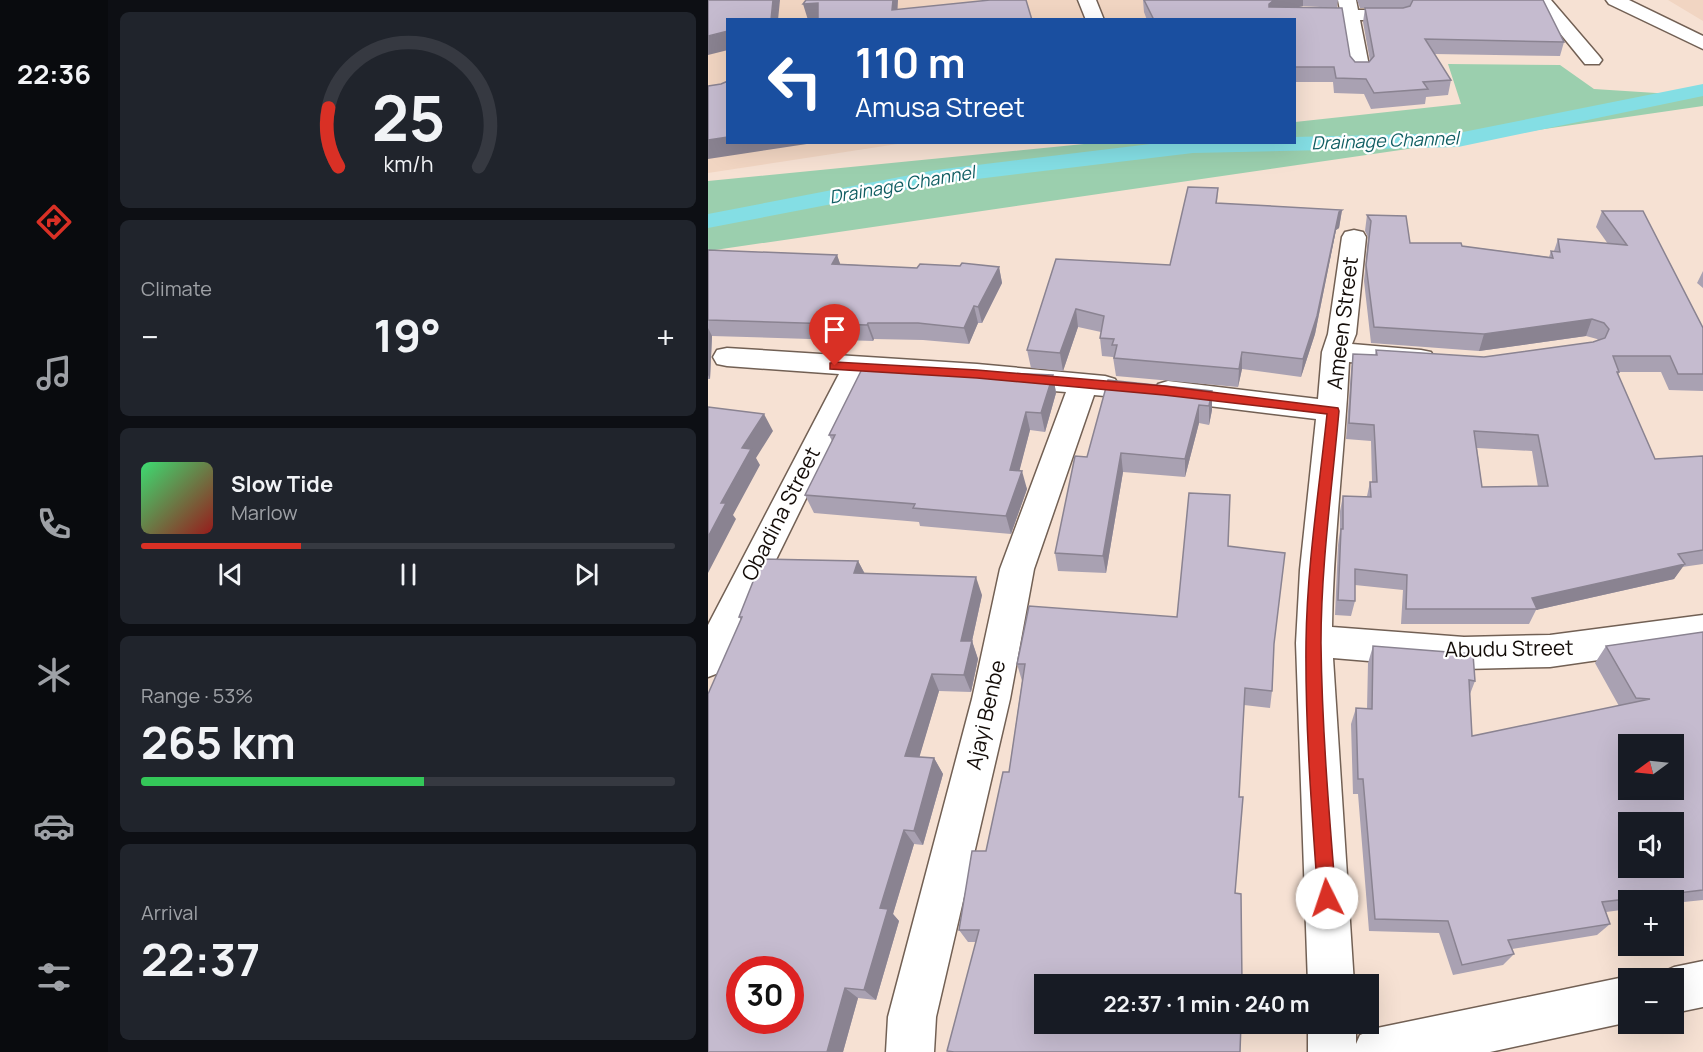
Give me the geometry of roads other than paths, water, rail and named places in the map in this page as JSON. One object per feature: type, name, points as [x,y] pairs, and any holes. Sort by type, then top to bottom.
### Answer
[{"type":"street","points":[[1087,0],[1094,18]]},
{"type":"street","points":[[1542,0],[1592,60]]},
{"type":"street","points":[[1648,0],[1701,37]]},
{"type":"street","points":[[1623,1],[1701,37]]},
{"type":"street","points":[[1348,7],[1360,71]]},
{"type":"street","points":[[1284,18],[1348,7],[1400,15]]},
{"type":"street","name":"Ameen Street","points":[[1331,974],[1317,761],[1314,641],[1319,549],[1333,411],[1336,352],[1342,334],[1354,237]]},
{"type":"street","points":[[1336,352],[1450,361]]},
{"type":"street","points":[[727,357],[856,368],[977,374],[1135,388],[1333,411]]},
{"type":"street","name":"Obadina Street","points":[[708,662],[856,368]]},
{"type":"street","name":"Ajayi Benbe","points":[[910,1052],[912,1017],[991,699],[1017,569],[1083,385]]},
{"type":"street","name":"Abudu Street","points":[[1314,641],[1464,653],[1550,651],[1703,630]]},
{"type":"street","points":[[1684,988],[1703,984]]},
{"type":"street","points":[[1377,1052],[1618,1001]]},
{"type":"street","points":[[1332,1034],[1332,1052]]},
{"type":"waterway","name":"Drainage Channel","points":[[1296,144],[1458,140],[1703,90]]},
{"type":"waterway","name":"Drainage Channel","points":[[708,221],[936,177],[1193,146],[1281,144]]}]
